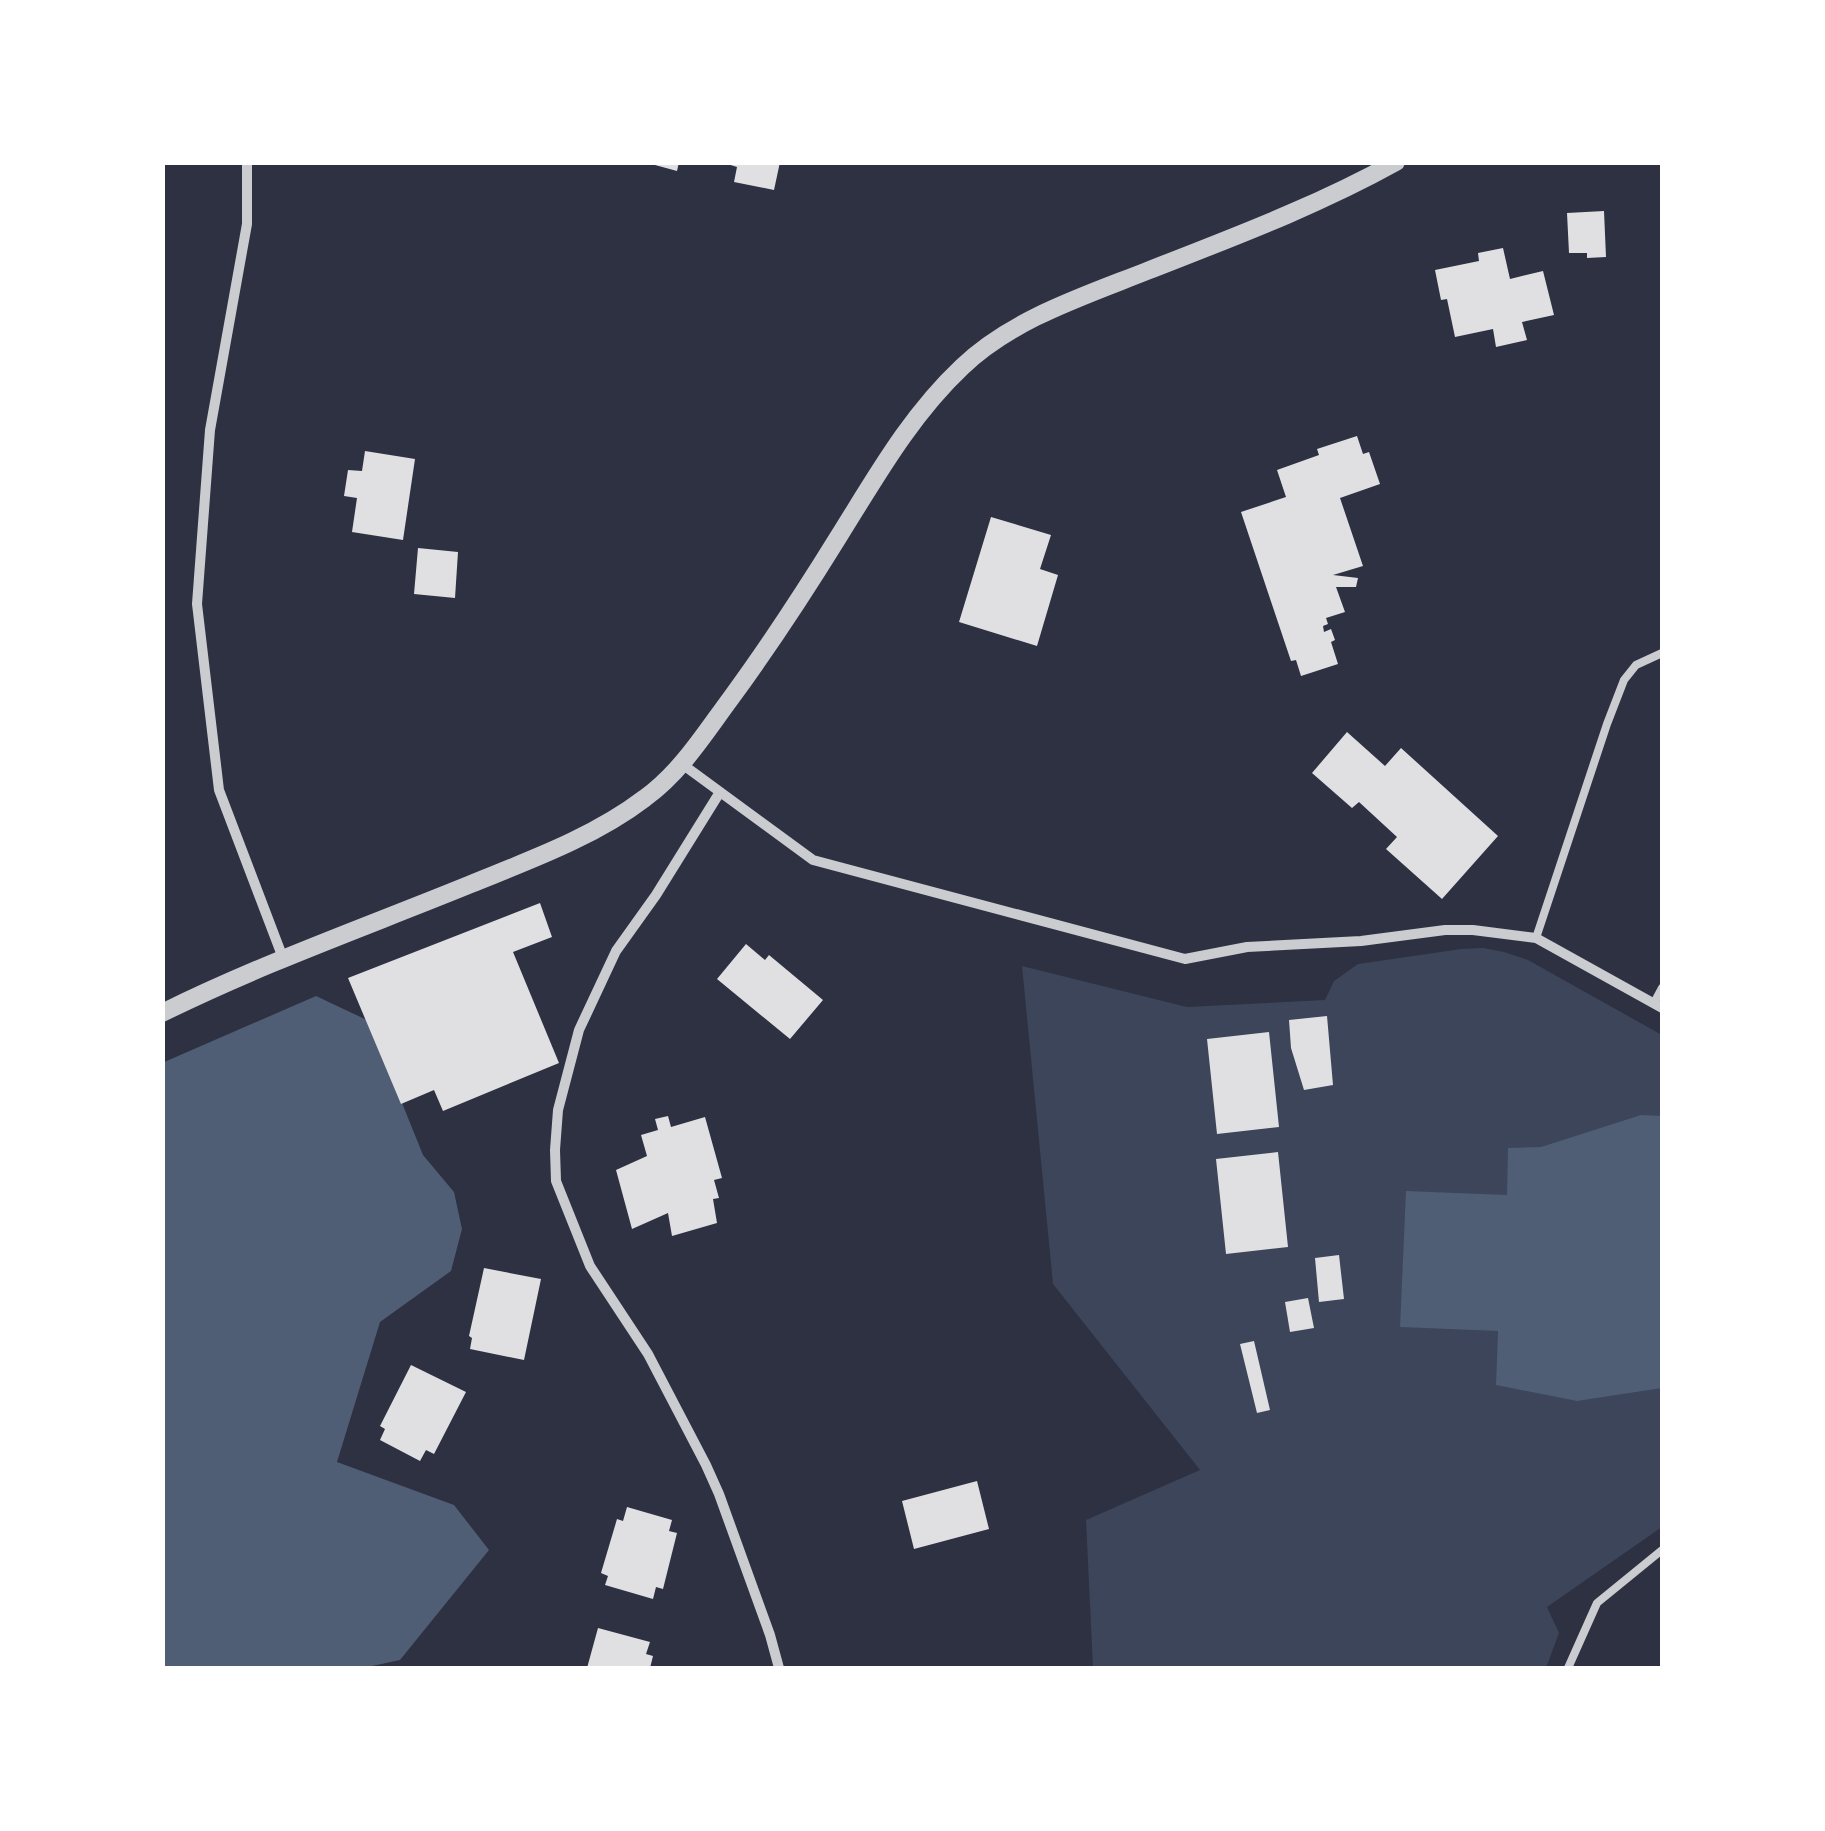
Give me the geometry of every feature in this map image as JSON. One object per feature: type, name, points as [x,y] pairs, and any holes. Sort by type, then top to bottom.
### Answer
[{"type":"street","points":[[247,162],[247,224],[210,430],[197,604],[219,790],[282,958]]},
{"type":"street","points":[[162,1012],[282,958],[574,840],[646,798],[682,764],[746,677],[904,433],[926,403],[964,364],[998,338],[1070,302],[1275,220],[1396,162]]},
{"type":"street","points":[[682,764],[813,860],[1185,959],[1247,947],[1473,930],[1536,938],[1658,1005]]},
{"type":"street","points":[[720,792],[616,951],[579,1030],[558,1110],[556,1181],[590,1266],[648,1354],[719,1494],[780,1668]]},
{"type":"lane","points":[[1536,938],[1624,680],[1636,665],[1662,653]]},
{"type":"lane","points":[[1658,1005],[1662,988]]},
{"type":"lane","points":[[1568,1668],[1597,1603],[1662,1550]]},
{"type":"shaded area","points":[[1483,948],[1528,960],[1662,1035],[1662,1527],[1547,1607],[1559,1633],[1546,1668],[1093,1668],[1086,1520],[1200,1470],[1053,1284],[1022,966],[1187,1007],[1325,1000],[1334,981],[1358,964]]},
{"type":"shaded area","points":[[316,996],[369,1021],[423,1155],[454,1192],[462,1229],[451,1271],[380,1322],[337,1462],[454,1505],[489,1550],[400,1660],[363,1668],[163,1668],[162,1063]]},
{"type":"shaded area","points":[[1641,1115],[1662,1116],[1662,1388],[1577,1401],[1496,1385],[1498,1331],[1400,1327],[1406,1191],[1507,1195],[1508,1148],[1541,1147]]},
{"type":"building","points":[[644,162],[679,162],[677,171]]},
{"type":"building","points":[[721,162],[780,162],[774,190],[734,182],[737,167]]},
{"type":"building","points":[[1604,211],[1606,257],[1587,258],[1587,253],[1569,253],[1567,213]]},
{"type":"building","points":[[1503,248],[1510,279],[1543,271],[1554,315],[1522,322],[1527,340],[1496,347],[1493,329],[1455,337],[1447,299],[1441,300],[1435,270],[1479,261],[1478,253]]},
{"type":"building","points":[[1357,436],[1363,454],[1369,452],[1380,484],[1340,498],[1363,566],[1333,575],[1358,578],[1356,587],[1336,587],[1345,612],[1326,618],[1328,624],[1323,626],[1324,632],[1331,629],[1338,664],[1301,676],[1296,660],[1291,661],[1241,512],[1286,497],[1277,470],[1319,455],[1317,449]]},
{"type":"building","points":[[365,451],[415,459],[403,540],[352,532],[357,498],[344,496],[348,470],[362,471]]},
{"type":"building","points":[[991,517],[1051,535],[1040,569],[1058,575],[1037,646],[959,622]]},
{"type":"building","points":[[418,548],[458,552],[455,598],[414,594]]},
{"type":"building","points":[[1347,732],[1385,766],[1401,748],[1498,836],[1442,899],[1386,849],[1397,837],[1359,802],[1352,808],[1312,773]]},
{"type":"building","points":[[540,903],[552,937],[513,952],[559,1063],[443,1111],[434,1090],[401,1104],[348,978]]},
{"type":"building","points":[[746,944],[765,960],[769,955],[823,1000],[790,1039],[717,979]]},
{"type":"building","points":[[1327,1016],[1333,1085],[1304,1090],[1291,1048],[1289,1020]]},
{"type":"building","points":[[1269,1032],[1279,1127],[1217,1134],[1207,1039]]},
{"type":"building","points":[[668,1116],[671,1127],[705,1117],[722,1178],[714,1180],[719,1198],[713,1199],[717,1223],[672,1236],[668,1213],[632,1229],[616,1170],[647,1156],[641,1135],[658,1130],[655,1119]]},
{"type":"building","points":[[1278,1152],[1288,1247],[1226,1254],[1216,1159]]},
{"type":"building","points":[[1339,1255],[1344,1299],[1319,1302],[1315,1258]]},
{"type":"building","points":[[484,1268],[541,1279],[524,1360],[470,1349],[469,1336]]},
{"type":"building","points":[[1308,1298],[1314,1328],[1290,1332],[1285,1302]]},
{"type":"building","points":[[1254,1341],[1270,1410],[1257,1413],[1240,1344]]},
{"type":"building","points":[[411,1365],[466,1392],[434,1454],[426,1450],[420,1461],[380,1440],[385,1429],[380,1426]]},
{"type":"building","points":[[977,1481],[989,1529],[914,1549],[902,1501]]},
{"type":"building","points":[[627,1507],[672,1520],[669,1531],[677,1533],[663,1589],[656,1587],[653,1599],[605,1585],[608,1576],[601,1573],[617,1519],[623,1521]]},
{"type":"building","points":[[598,1628],[650,1642],[646,1654],[653,1656],[650,1668],[587,1668]]}]
